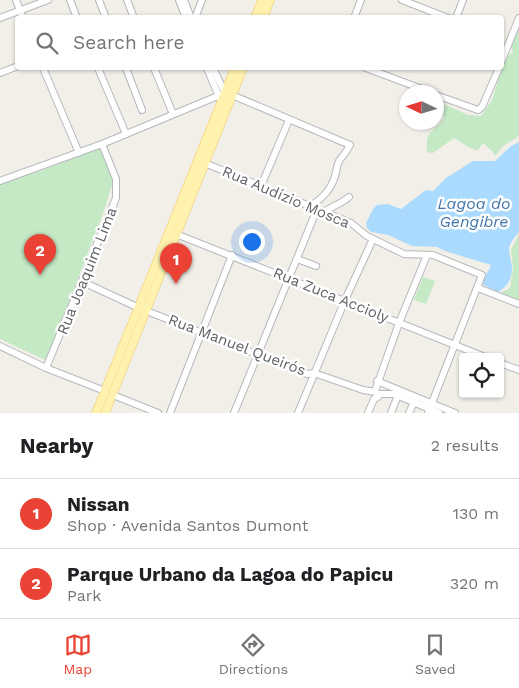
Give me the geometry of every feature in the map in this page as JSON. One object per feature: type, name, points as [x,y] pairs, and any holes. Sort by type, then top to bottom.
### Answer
[{"type":"main road","points":[[256,15],[262,0]]},
{"type":"main road","points":[[264,15],[270,0]]},
{"type":"main road","points":[[142,309],[176,234],[234,70]]},
{"type":"main road","points":[[105,413],[109,393],[201,162],[224,96],[242,70]]},
{"type":"main road","points":[[96,413],[109,393]]},
{"type":"street","points":[[16,0],[22,15]]},
{"type":"street","points":[[0,18],[48,0]]},
{"type":"street","points":[[70,0],[77,15]]},
{"type":"street","points":[[99,0],[105,15]]},
{"type":"street","points":[[127,0],[133,15]]},
{"type":"street","points":[[179,0],[185,5]]},
{"type":"street","points":[[194,15],[202,0]]},
{"type":"street","points":[[355,15],[361,0]]},
{"type":"street","points":[[402,0],[440,15]]},
{"type":"street","points":[[457,15],[463,0]]},
{"type":"street","points":[[505,42],[519,18]]},
{"type":"street","points":[[0,73],[15,67]]},
{"type":"street","points":[[44,70],[79,153]]},
{"type":"street","points":[[99,70],[126,134]]},
{"type":"street","points":[[127,70],[142,110]]},
{"type":"street","points":[[155,70],[173,114]]},
{"type":"street","points":[[208,70],[224,96],[350,145],[339,162],[328,191],[313,208],[297,259],[234,413]]},
{"type":"street","points":[[214,70],[224,96]]},
{"type":"street","points":[[371,70],[411,85]]},
{"type":"street","points":[[444,98],[477,110],[482,107],[497,70]]},
{"type":"street","points":[[0,181],[79,153],[173,114],[224,96]]},
{"type":"street","points":[[261,186],[289,120]]},
{"type":"street","name":"Rua Joaquim Lima","points":[[46,368],[83,282],[117,193],[116,179],[102,144]]},
{"type":"street","name":"Rua Audízio Mosca","points":[[201,162],[351,224],[364,234],[404,254],[433,255],[481,274],[478,288]]},
{"type":"street","points":[[324,212],[339,205],[349,197]]},
{"type":"street","name":"Rua Zuca Accioly","points":[[176,234],[475,353]]},
{"type":"street","points":[[298,413],[345,300],[373,239]]},
{"type":"street","points":[[368,413],[377,381],[427,255]]},
{"type":"street","points":[[170,413],[232,256]]},
{"type":"street","points":[[297,259],[316,266]]},
{"type":"street","name":"Rua Manuel Queirós","points":[[83,282],[142,309],[308,374],[314,373],[374,394],[388,393],[398,395]]},
{"type":"street","points":[[429,409],[478,288],[519,304]]},
{"type":"street","points":[[0,346],[46,368],[158,413]]},
{"type":"street","points":[[504,364],[519,370]]},
{"type":"street","points":[[377,381],[394,388],[429,409],[455,413]]},
{"type":"street","points":[[374,394],[394,388]]},
{"type":"street","points":[[391,413],[398,395],[439,413]]},
{"type":"street","points":[[409,413],[414,402]]},
{"type":"green space","points":[[519,29],[519,136],[503,146],[495,156],[483,143],[478,150],[475,150],[454,138],[433,153],[427,152],[427,139],[431,132],[433,130],[444,130],[444,104],[468,115],[481,116],[492,100],[501,70],[504,70],[504,60],[513,52],[511,45]]},
{"type":"green space","points":[[101,147],[112,178],[112,185],[104,211],[45,360],[0,339],[0,184],[43,170]]},
{"type":"green space","points":[[519,234],[519,302],[499,294],[510,288],[513,269],[511,250]]},
{"type":"green space","points":[[423,277],[435,281],[426,304],[414,300]]},
{"type":"water","name":"Lagoa do Gengibre","points":[[519,142],[519,232],[509,249],[512,266],[510,279],[506,286],[498,292],[482,284],[491,265],[437,247],[412,246],[388,235],[371,232],[367,228],[366,223],[377,205],[388,204],[401,209],[426,190],[433,191],[446,178],[473,161],[495,161],[511,146]]},
{"type":"place","name":"Parque Urbano da Lagoa do Papicu","points":[[40,275]]},
{"type":"place","name":"Nissan","points":[[176,284]]}]
